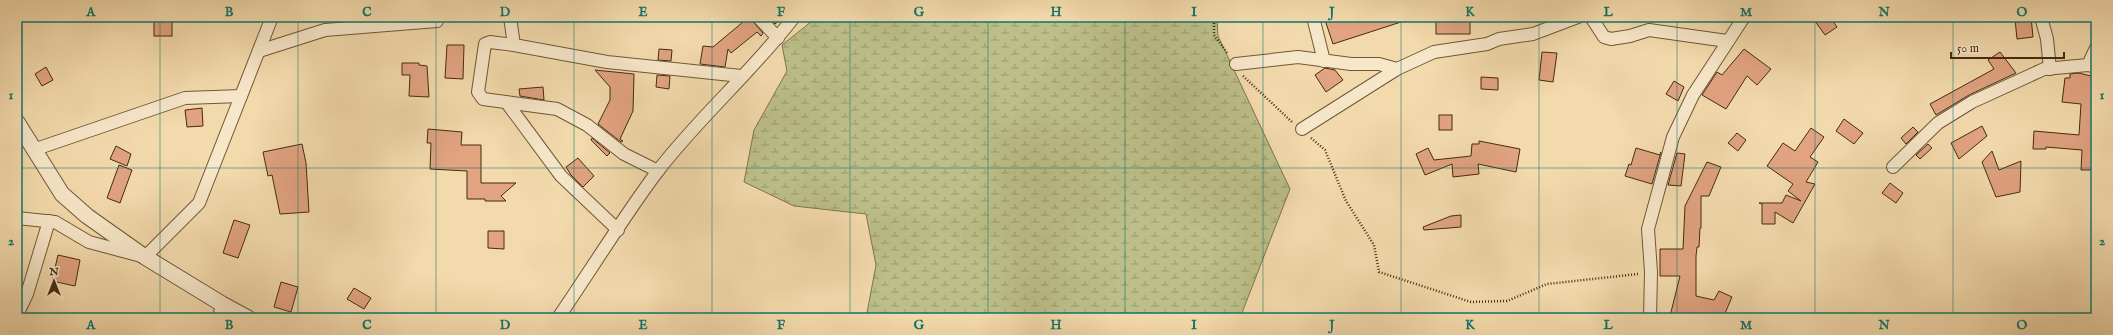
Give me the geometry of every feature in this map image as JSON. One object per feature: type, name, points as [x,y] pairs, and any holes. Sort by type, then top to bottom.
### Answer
[{"type":"street","points":[[145,257],[199,203],[272,17]]},
{"type":"street","points":[[259,51],[325,30],[438,21],[436,17]]},
{"type":"street","points":[[510,17],[514,45]]},
{"type":"street","points":[[758,17],[778,38]]},
{"type":"street","points":[[558,318],[658,171],[741,76],[758,61],[794,17]]},
{"type":"street","points":[[1313,17],[1324,61]]},
{"type":"street","points":[[1302,129],[1398,69],[1434,52],[1487,44],[1499,39],[1533,34],[1578,17]]},
{"type":"street","points":[[1591,17],[1604,37],[1611,39],[1630,36],[1649,30],[1727,41]]},
{"type":"street","points":[[1650,318],[1651,272],[1648,229],[1673,138],[1693,94],[1744,17]]},
{"type":"street","points":[[2041,17],[2050,69]]},
{"type":"street","points":[[658,171],[624,154],[587,125],[557,109],[483,99],[478,92],[485,44],[490,42],[514,45],[607,62],[741,76]]},
{"type":"street","points":[[1893,167],[1938,123],[1972,102],[2044,69],[2092,66],[2096,48]]},
{"type":"street","points":[[1236,64],[1298,57],[1324,61],[1379,64],[1398,69]]},
{"type":"street","points":[[33,150],[185,98],[241,96]]},
{"type":"street","points":[[507,103],[561,176],[618,230]]},
{"type":"street","points":[[17,122],[33,150],[62,194],[87,216],[220,311],[248,318]]},
{"type":"street","points":[[17,218],[55,222],[89,242],[145,257]]},
{"type":"street","points":[[17,315],[27,294],[49,221]]},
{"type":"path","points":[[1214,17],[1214,35],[1236,64],[1245,79],[1325,150],[1346,201],[1374,245],[1379,272],[1471,302],[1507,301],[1547,284],[1651,272]]},
{"type":"path","points":[[1862,17],[1864,19],[1940,17]]},
{"type":"green space","points":[[817,17],[1217,17],[1218,36],[1290,189],[1240,318],[866,318],[876,265],[866,214],[794,206],[744,182],[754,130],[787,71],[782,45]]},
{"type":"building","points":[[749,17],[763,33],[761,36],[757,32],[731,53],[728,49],[725,67],[700,64],[703,46],[713,47]]},
{"type":"building","points":[[768,17],[783,17],[775,24]]},
{"type":"building","points":[[1324,17],[1367,17],[1368,20],[1400,17],[1401,22],[1333,44]]},
{"type":"building","points":[[1436,17],[1470,17],[1470,34],[1436,34]]},
{"type":"building","points":[[1812,17],[1830,17],[1837,27],[1825,35]]},
{"type":"building","points":[[2031,17],[2033,37],[2017,39],[2015,19]]},
{"type":"building","points":[[154,18],[172,18],[172,36],[154,36]]},
{"type":"building","points":[[447,45],[464,45],[463,79],[445,78]]},
{"type":"building","points":[[659,49],[672,50],[671,61],[658,60]]},
{"type":"building","points":[[1744,49],[1771,69],[1757,85],[1747,76],[1726,109],[1702,95],[1717,72],[1722,75]]},
{"type":"building","points":[[1542,52],[1557,53],[1553,82],[1539,80]]},
{"type":"building","points":[[2000,52],[2016,73],[1969,95],[1936,115],[1930,104],[1994,69],[1988,60]]},
{"type":"building","points":[[402,63],[419,63],[419,65],[427,66],[429,97],[409,96],[410,75],[402,75]]},
{"type":"building","points":[[46,67],[53,80],[42,86],[35,74]]},
{"type":"building","points":[[1325,68],[1335,70],[1343,80],[1326,92],[1315,75]]},
{"type":"building","points":[[595,70],[634,74],[633,111],[620,139],[623,141],[621,142],[598,124],[610,100],[610,87]]},
{"type":"building","points":[[2078,73],[2096,77],[2092,126],[2096,127],[2096,170],[2081,170],[2082,150],[2046,147],[2046,149],[2033,149],[2034,131],[2079,135],[2081,104],[2062,102],[2065,78],[2070,78],[2070,74]]},
{"type":"building","points":[[657,75],[670,76],[669,89],[656,87]]},
{"type":"building","points":[[1481,77],[1498,78],[1498,90],[1481,89]]},
{"type":"building","points":[[1674,81],[1684,87],[1678,101],[1666,94]]},
{"type":"building","points":[[543,87],[544,100],[520,96],[519,89]]},
{"type":"building","points":[[202,108],[203,126],[187,127],[185,110]]},
{"type":"building","points":[[1439,115],[1452,115],[1452,130],[1439,130]]},
{"type":"building","points":[[1844,119],[1863,133],[1854,144],[1836,131]]},
{"type":"building","points":[[1982,126],[1987,136],[1959,159],[1951,143]]},
{"type":"building","points":[[1913,127],[1918,132],[1906,144],[1901,138]]},
{"type":"building","points":[[1811,128],[1824,137],[1810,157],[1818,162],[1806,182],[1815,184],[1793,223],[1775,212],[1775,224],[1762,224],[1762,204],[1759,203],[1782,203],[1786,195],[1801,201],[1788,191],[1793,184],[1767,166],[1783,143],[1795,151]]},
{"type":"building","points":[[428,129],[462,132],[461,145],[481,145],[481,183],[516,183],[501,196],[506,201],[467,199],[467,171],[430,169],[431,143],[427,143]]},
{"type":"building","points":[[1737,133],[1746,140],[1738,151],[1728,143]]},
{"type":"building","points":[[592,138],[610,153],[607,156],[591,140]]},
{"type":"building","points":[[1479,141],[1520,149],[1516,172],[1478,164],[1479,174],[1453,177],[1452,164],[1425,175],[1416,154],[1428,148],[1434,160],[1471,156],[1472,144],[1479,144]]},
{"type":"building","points":[[302,144],[306,163],[309,212],[280,214],[272,175],[268,176],[263,152]]},
{"type":"building","points":[[1928,144],[1932,148],[1920,159],[1916,155]]},
{"type":"building","points":[[116,146],[131,154],[127,166],[110,159]]},
{"type":"building","points":[[1636,148],[1660,155],[1661,152],[1652,184],[1625,176],[1629,164],[1631,165]]},
{"type":"building","points":[[1992,151],[1999,170],[2021,161],[2020,192],[1996,197],[1982,162]]},
{"type":"building","points":[[1677,153],[1685,154],[1681,186],[1668,185]]},
{"type":"building","points":[[578,158],[594,176],[583,187],[571,175],[566,167]]},
{"type":"building","points":[[1707,162],[1721,167],[1709,196],[1701,196],[1701,228],[1699,247],[1697,247],[1696,256],[1696,296],[1714,300],[1719,291],[1732,297],[1723,318],[1679,318],[1670,316],[1680,276],[1660,276],[1660,249],[1683,249],[1685,206]]},
{"type":"building","points":[[119,165],[132,170],[120,203],[107,198]]},
{"type":"building","points":[[1890,183],[1903,193],[1896,203],[1882,193]]},
{"type":"building","points":[[1461,215],[1461,227],[1424,230],[1423,227],[1451,216]]},
{"type":"building","points":[[234,220],[250,225],[238,258],[223,253]]},
{"type":"building","points":[[488,231],[504,231],[504,249],[488,248]]},
{"type":"building","points":[[58,255],[80,260],[75,286],[52,281]]},
{"type":"building","points":[[281,282],[298,287],[291,312],[274,307]]},
{"type":"building","points":[[354,288],[371,298],[364,309],[347,299]]}]
